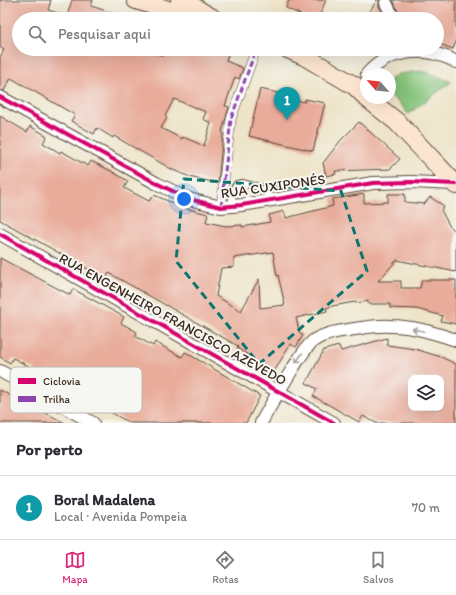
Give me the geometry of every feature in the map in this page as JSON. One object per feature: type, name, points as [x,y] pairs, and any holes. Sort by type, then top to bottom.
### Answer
[{"type":"main road","points":[[136,0],[175,12]]},
{"type":"main road","points":[[180,0],[203,12]]},
{"type":"main road","points":[[304,56],[360,84]]},
{"type":"main road","points":[[380,104],[455,185]]},
{"type":"street","points":[[386,3],[390,12]]},
{"type":"street","points":[[226,206],[231,119],[254,56]]},
{"type":"street","points":[[373,68],[392,56]]},
{"type":"street","points":[[440,56],[456,62]]},
{"type":"street","name":"RUA CUXIPONÉS","points":[[0,97],[156,183],[189,198],[226,206],[373,183],[411,182],[455,185]]},
{"type":"street","name":"RUA ENGENHEIRO FRANCISCO AZEVEDO","points":[[0,234],[334,423]]},
{"type":"street","points":[[260,423],[278,391],[305,349],[313,341],[322,336],[369,327],[390,326],[413,328],[456,340]]},
{"type":"street","points":[[0,372],[10,378]]},
{"type":"street","points":[[73,413],[89,422]]},
{"type":"lane","points":[[226,206],[234,188],[237,184],[242,183],[263,188],[271,200]]},
{"type":"highlighted area","points":[[184,179],[341,191],[367,271],[259,364],[176,261]]},
{"type":"green space","points":[[420,71],[430,73],[451,82],[408,114],[396,100],[396,76]]},
{"type":"building","points":[[0,0],[51,0],[48,10],[54,12],[12,12],[12,56],[228,56],[226,61],[243,68],[239,79],[235,77],[225,106],[229,107],[222,132],[218,183],[193,178],[173,170],[114,136],[113,138],[97,128],[94,134],[71,121],[75,115],[11,78],[4,91],[0,90],[0,57],[4,50],[0,47]],"holes":[[[174,99],[206,112],[203,119],[211,123],[204,146],[183,137],[182,139],[161,128],[167,118],[165,116]]]},
{"type":"building","points":[[72,0],[93,0],[91,6],[110,12],[68,12]]},
{"type":"building","points":[[289,0],[326,0],[321,12],[295,12],[286,8]]},
{"type":"building","points":[[377,0],[379,0],[379,6],[382,12],[369,12]]},
{"type":"building","points":[[393,0],[456,0],[456,42],[453,49],[444,46],[444,12],[398,12]]},
{"type":"building","points":[[260,89],[278,93],[277,96],[305,102],[305,99],[325,103],[313,151],[249,136]]},
{"type":"building","points":[[0,116],[27,132],[30,126],[47,136],[43,143],[60,153],[61,151],[88,166],[91,161],[111,171],[128,181],[124,188],[149,201],[154,195],[184,208],[208,214],[206,222],[226,226],[242,225],[242,227],[270,222],[269,215],[284,211],[286,218],[333,206],[332,199],[364,194],[364,203],[388,202],[388,194],[405,194],[405,202],[424,204],[430,197],[444,206],[441,210],[450,227],[456,233],[456,272],[397,260],[378,281],[401,281],[401,288],[420,288],[422,280],[456,280],[456,324],[441,321],[443,316],[417,309],[390,308],[390,304],[368,304],[368,301],[332,306],[326,308],[327,311],[296,318],[300,334],[303,335],[296,347],[290,344],[274,372],[249,358],[250,356],[237,348],[238,346],[109,273],[106,279],[0,220]],"holes":[[[273,252],[277,276],[278,275],[285,305],[260,308],[259,279],[241,311],[216,296],[221,268],[234,267],[234,258]]]},
{"type":"building","points":[[359,122],[400,159],[390,169],[335,171],[336,174],[326,176],[323,163],[341,140]]},
{"type":"building","points":[[0,258],[70,295],[73,289],[124,317],[121,323],[137,332],[135,336],[153,346],[155,342],[182,357],[185,352],[260,396],[246,423],[130,423],[112,413],[142,413],[142,367],[30,367],[13,358],[10,363],[0,357]]},
{"type":"building","points":[[387,338],[387,345],[415,349],[441,357],[456,364],[456,423],[376,423],[363,416],[359,422],[313,396],[317,389],[306,383],[324,350],[339,346],[341,351]]},
{"type":"building","points":[[0,390],[10,395],[10,413],[46,413],[65,423],[0,423]]},
{"type":"marked path","points":[[221,207],[231,119],[254,56]]},
{"type":"cycle path","points":[[0,97],[156,183],[189,199],[221,207],[242,205],[373,183],[411,182],[455,184]]},
{"type":"cycle path","points":[[0,234],[334,423]]},
{"type":"place","name":"Boral Madalena","points":[[287,120]]}]
